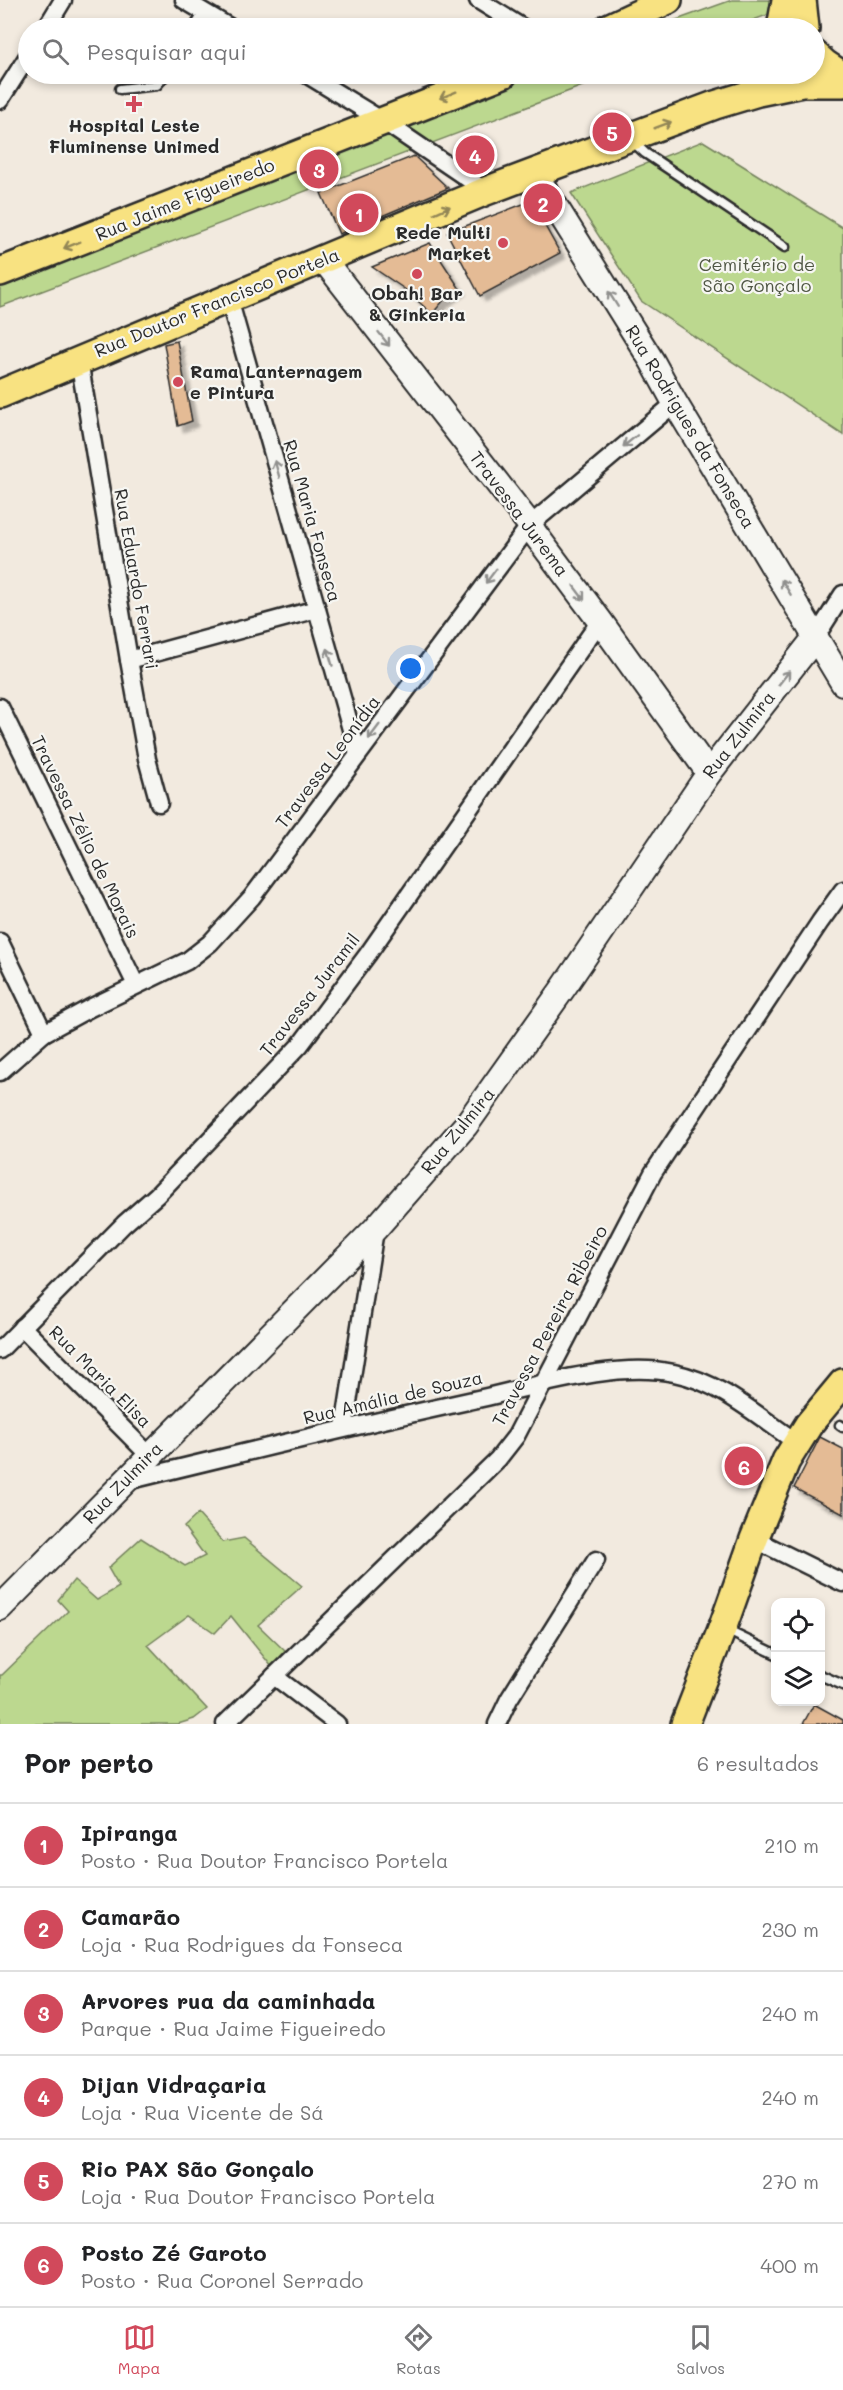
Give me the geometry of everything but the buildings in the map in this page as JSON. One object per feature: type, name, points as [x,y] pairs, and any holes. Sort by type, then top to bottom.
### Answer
[{"type":"main road","points":[[628,18],[663,1]]},
{"type":"main road","points":[[825,64],[843,76]]},
{"type":"main road","name":"Rua Doutor Francisco Portela","points":[[825,83],[843,83]]},
{"type":"main road","name":"Rua Jaime Figueiredo","points":[[0,272],[477,84]]},
{"type":"main road","points":[[715,105],[741,84]]},
{"type":"main road","name":"Rua Doutor Francisco Portela","points":[[0,394],[534,172],[715,105],[758,92],[797,84]]},
{"type":"main road","name":"Rua Rodrigues da Fonseca","points":[[534,172],[652,361],[675,404],[843,683]]},
{"type":"main road","name":"Travessa Jurema","points":[[323,259],[530,525],[709,773]]},
{"type":"main road","name":"Rua Zulmira","points":[[0,1608],[375,1229],[466,1125],[709,773],[815,638]]},
{"type":"main road","points":[[685,1724],[777,1480],[796,1442],[840,1391]]},
{"type":"street","points":[[52,18],[63,0]]},
{"type":"street","points":[[184,0],[214,18]]},
{"type":"street","points":[[478,0],[507,18]]},
{"type":"street","points":[[0,100],[18,72]]},
{"type":"street","points":[[322,84],[383,121],[486,191]]},
{"type":"street","name":"Rua Maria Fonseca","points":[[229,299],[358,754]]},
{"type":"street","name":"Rua Eduardo Ferrari","points":[[79,360],[129,660],[147,759],[159,803]]},
{"type":"street","name":"Travessa Leonídia","points":[[0,1072],[44,1033],[187,961],[210,943],[252,897],[530,525],[675,404]]},
{"type":"street","name":"Rua Zulmira","points":[[815,638],[843,594]]},
{"type":"street","points":[[129,660],[316,609]]},
{"type":"street","name":"Travessa Juramil","points":[[0,1350],[124,1224],[157,1195],[300,1045],[355,973],[600,621]]},
{"type":"street","name":"Travessa Zélio de Morais","points":[[0,707],[136,985]]},
{"type":"street","name":"Travessa Pereira Ribeiro","points":[[225,1724],[498,1459],[516,1436],[653,1173],[843,890]]},
{"type":"street","points":[[0,942],[44,1033]]},
{"type":"street","points":[[344,1428],[375,1229]]},
{"type":"street","name":"Rua Maria Elisa","points":[[22,1327],[149,1455]]},
{"type":"street","name":"Rua Amália de Souza","points":[[125,1482],[344,1428],[606,1372],[645,1369],[676,1373],[711,1386],[796,1442]]},
{"type":"street","points":[[754,1539],[843,1583]]},
{"type":"street","points":[[497,1724],[509,1699],[596,1560]]},
{"type":"street","points":[[274,1676],[337,1724]]},
{"type":"lane","points":[[200,18],[204,12]]},
{"type":"lane","points":[[120,89],[158,84]]},
{"type":"lane","points":[[628,138],[645,153],[785,247]]},
{"type":"lane","points":[[722,1629],[772,1652]]},
{"type":"lane","points":[[825,1677],[843,1685]]},
{"type":"green space","points":[[732,0],[785,0],[786,8],[759,18],[682,18]]},
{"type":"green space","points":[[505,84],[588,84],[0,307],[0,269]]},
{"type":"green space","name":"Cemitério de São Gonçalo","points":[[703,141],[843,228],[843,435],[641,301],[571,193]]},
{"type":"green space","points":[[198,1514],[223,1542],[244,1538],[302,1586],[258,1625],[285,1651],[272,1667],[231,1616],[215,1633],[189,1615],[148,1645],[207,1709],[194,1719],[178,1724],[0,1724],[0,1675],[68,1611],[58,1600],[74,1580],[97,1600],[119,1587],[108,1568],[141,1538],[185,1566],[205,1556],[184,1527]]},
{"type":"place","name":"Hospital Leste Fluminense Unimed","points":[[134,104]]},
{"type":"place","name":"Rio PAX São Gonçalo","points":[[612,132]]},
{"type":"place","name":"Dijan Vidraçaria","points":[[475,155]]},
{"type":"place","name":"Arvores rua da caminhada","points":[[319,169]]},
{"type":"place","name":"Camarão","points":[[543,203]]},
{"type":"place","name":"Ipiranga","points":[[359,213]]},
{"type":"place","name":"Rede Multi Market","points":[[503,243]]},
{"type":"place","name":"Obah! Bar & Ginkeria","points":[[417,274]]},
{"type":"place","name":"Rama Lanternagem e Pintura","points":[[178,382]]},
{"type":"place","name":"Posto Zé Garoto","points":[[744,1466]]}]
